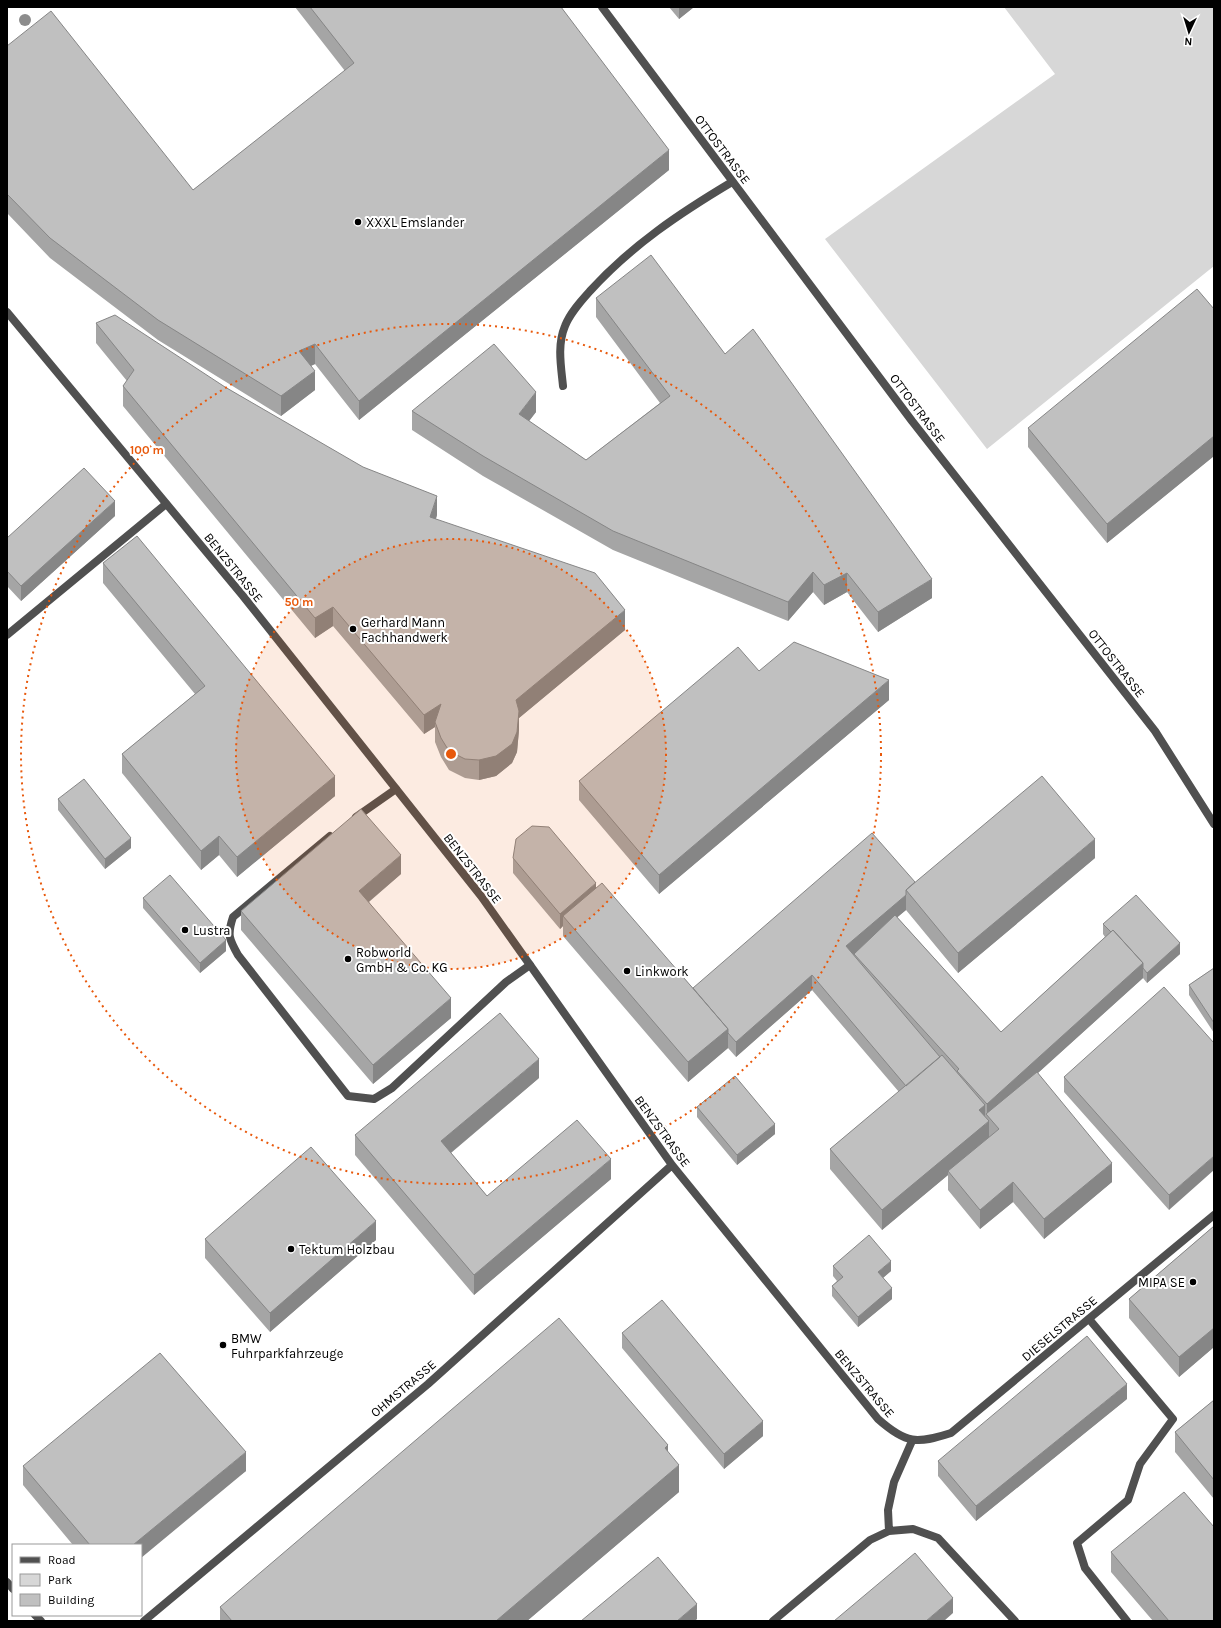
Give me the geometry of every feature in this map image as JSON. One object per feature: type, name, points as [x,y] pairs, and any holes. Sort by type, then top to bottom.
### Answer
[{"type":"street","name":"OTTOSTRASSE","points":[[602,7],[912,421],[1155,731],[1214,824]]},
{"type":"street","points":[[563,386],[559,355],[560,348],[565,326],[579,304],[603,277],[666,223],[732,182]]},
{"type":"street","name":"BENZSTRASSE","points":[[7,312],[243,596],[481,896],[672,1165],[878,1419],[894,1434],[912,1441]]},
{"type":"street","points":[[7,635],[166,504]]},
{"type":"street","points":[[350,821],[396,789]]},
{"type":"street","points":[[339,830],[315,848],[233,917],[228,932],[231,943],[238,955],[348,1096],[374,1099],[392,1088],[506,982],[530,965]]},
{"type":"street","name":"OHMSTRASSE","points":[[144,1621],[428,1384],[672,1165]]},
{"type":"street","name":"DIESELSTRASSE","points":[[912,1441],[932,1439],[951,1433],[1214,1215]]},
{"type":"street","points":[[1089,1319],[1173,1419],[1140,1464],[1128,1500],[1077,1543],[1085,1568],[1127,1621]]},
{"type":"street","points":[[889,1531],[888,1510],[894,1482],[912,1441]]},
{"type":"street","points":[[773,1621],[870,1540],[889,1531],[913,1529],[938,1538],[1015,1621]]},
{"type":"green space","points":[[1004,7],[1214,7],[1214,266],[987,449],[825,239],[1055,74]]},
{"type":"building","points":[[310,7],[561,7],[669,150],[359,401],[315,344],[299,351],[315,371],[281,396],[158,320],[50,238],[7,194],[7,46],[51,11],[193,190],[354,63]]},
{"type":"building","points":[[651,255],[725,354],[753,329],[932,579],[878,612],[847,573],[824,585],[813,572],[788,602],[613,531],[483,456],[412,411],[494,344],[536,392],[519,414],[586,460],[670,396],[596,298]]},
{"type":"building","points":[[1197,289],[1214,309],[1214,436],[1107,524],[1028,428]]},
{"type":"building","points":[[115,315],[225,387],[363,467],[437,496],[430,517],[595,573],[625,610],[516,700],[519,711],[517,732],[512,744],[496,756],[479,760],[465,759],[449,751],[441,738],[435,722],[441,704],[424,715],[333,607],[315,618],[123,386],[134,370],[96,323]]},
{"type":"building","points":[[84,468],[115,501],[21,586],[7,571],[7,538]]},
{"type":"building","points":[[137,536],[335,776],[237,857],[219,836],[201,851],[122,754],[205,686],[103,563]]},
{"type":"building","points":[[794,642],[889,680],[659,875],[579,781],[738,647],[759,671]]},
{"type":"building","points":[[1042,776],[1095,839],[958,953],[906,890]]},
{"type":"building","points":[[84,779],[131,838],[105,859],[58,799]]},
{"type":"building","points":[[361,809],[401,855],[359,891],[451,998],[373,1065],[241,911]]},
{"type":"building","points":[[532,826],[549,827],[596,883],[560,914],[513,858],[516,839]]},
{"type":"building","points":[[872,833],[915,882],[906,890],[906,895],[846,946],[940,1057],[906,1086],[812,975],[736,1042],[728,1033],[728,1029],[693,988]]},
{"type":"building","name":"Lustra","points":[[170,875],[226,940],[200,963],[143,898]]},
{"type":"building","name":"Linkwork","points":[[602,883],[728,1029],[688,1062],[563,916]]},
{"type":"building","points":[[1136,895],[1180,943],[1147,973],[1143,968],[1143,963],[1113,930],[1111,932],[1103,924]]},
{"type":"building","points":[[895,915],[1001,1032],[1113,930],[1143,963],[987,1104],[957,1071],[959,1069],[854,954]]},
{"type":"building","points":[[1214,968],[1214,1023],[1189,985]]},
{"type":"building","points":[[1164,987],[1214,1043],[1214,1156],[1169,1195],[1064,1077]]},
{"type":"building","points":[[500,1013],[539,1059],[441,1141],[487,1196],[577,1120],[611,1159],[474,1275],[355,1135]]},
{"type":"building","points":[[942,1055],[985,1105],[979,1110],[989,1121],[882,1210],[830,1149]]},
{"type":"building","points":[[1037,1072],[1112,1163],[1044,1219],[1013,1182],[980,1210],[948,1171],[999,1129],[986,1114]]},
{"type":"building","points":[[735,1076],[775,1124],[737,1155],[697,1107]]},
{"type":"building","name":"Tektum Holzbau","points":[[311,1147],[376,1221],[270,1313],[205,1239]]},
{"type":"building","name":"MIPA SE","points":[[1214,1226],[1214,1328],[1179,1357],[1129,1299]]},
{"type":"building","points":[[869,1235],[891,1261],[878,1272],[892,1288],[858,1317],[832,1286],[843,1277],[833,1266]]},
{"type":"building","points":[[662,1300],[763,1421],[724,1454],[622,1333]]},
{"type":"building","points":[[559,1318],[668,1445],[665,1448],[679,1465],[496,1621],[232,1621],[220,1607]]},
{"type":"building","points":[[1087,1336],[1127,1384],[976,1506],[938,1461]]},
{"type":"building","points":[[160,1353],[246,1452],[134,1544],[89,1544],[23,1466]]},
{"type":"building","points":[[1214,1400],[1214,1480],[1175,1432]]},
{"type":"building","points":[[1184,1492],[1214,1527],[1214,1621],[1169,1621],[1111,1552]]},
{"type":"building","points":[[915,1553],[953,1598],[926,1621],[834,1621]]},
{"type":"building","points":[[658,1557],[697,1604],[677,1621],[581,1621]]},
{"type":"place","name":"XXXL Emslander","points":[[358,222]]},
{"type":"place","name":"Gerhard Mann Fachhandwerk","points":[[353,629]]},
{"type":"place","name":"Lustra","points":[[185,930]]},
{"type":"place","name":"Robworld GmbH & Co. KG","points":[[348,959]]},
{"type":"place","name":"Linkwork","points":[[627,971]]},
{"type":"place","name":"Tektum Holzbau","points":[[291,1249]]},
{"type":"place","name":"MIPA SE","points":[[1193,1282]]},
{"type":"place","name":"BMW Fuhrparkfahrzeuge","points":[[223,1345]]}]
